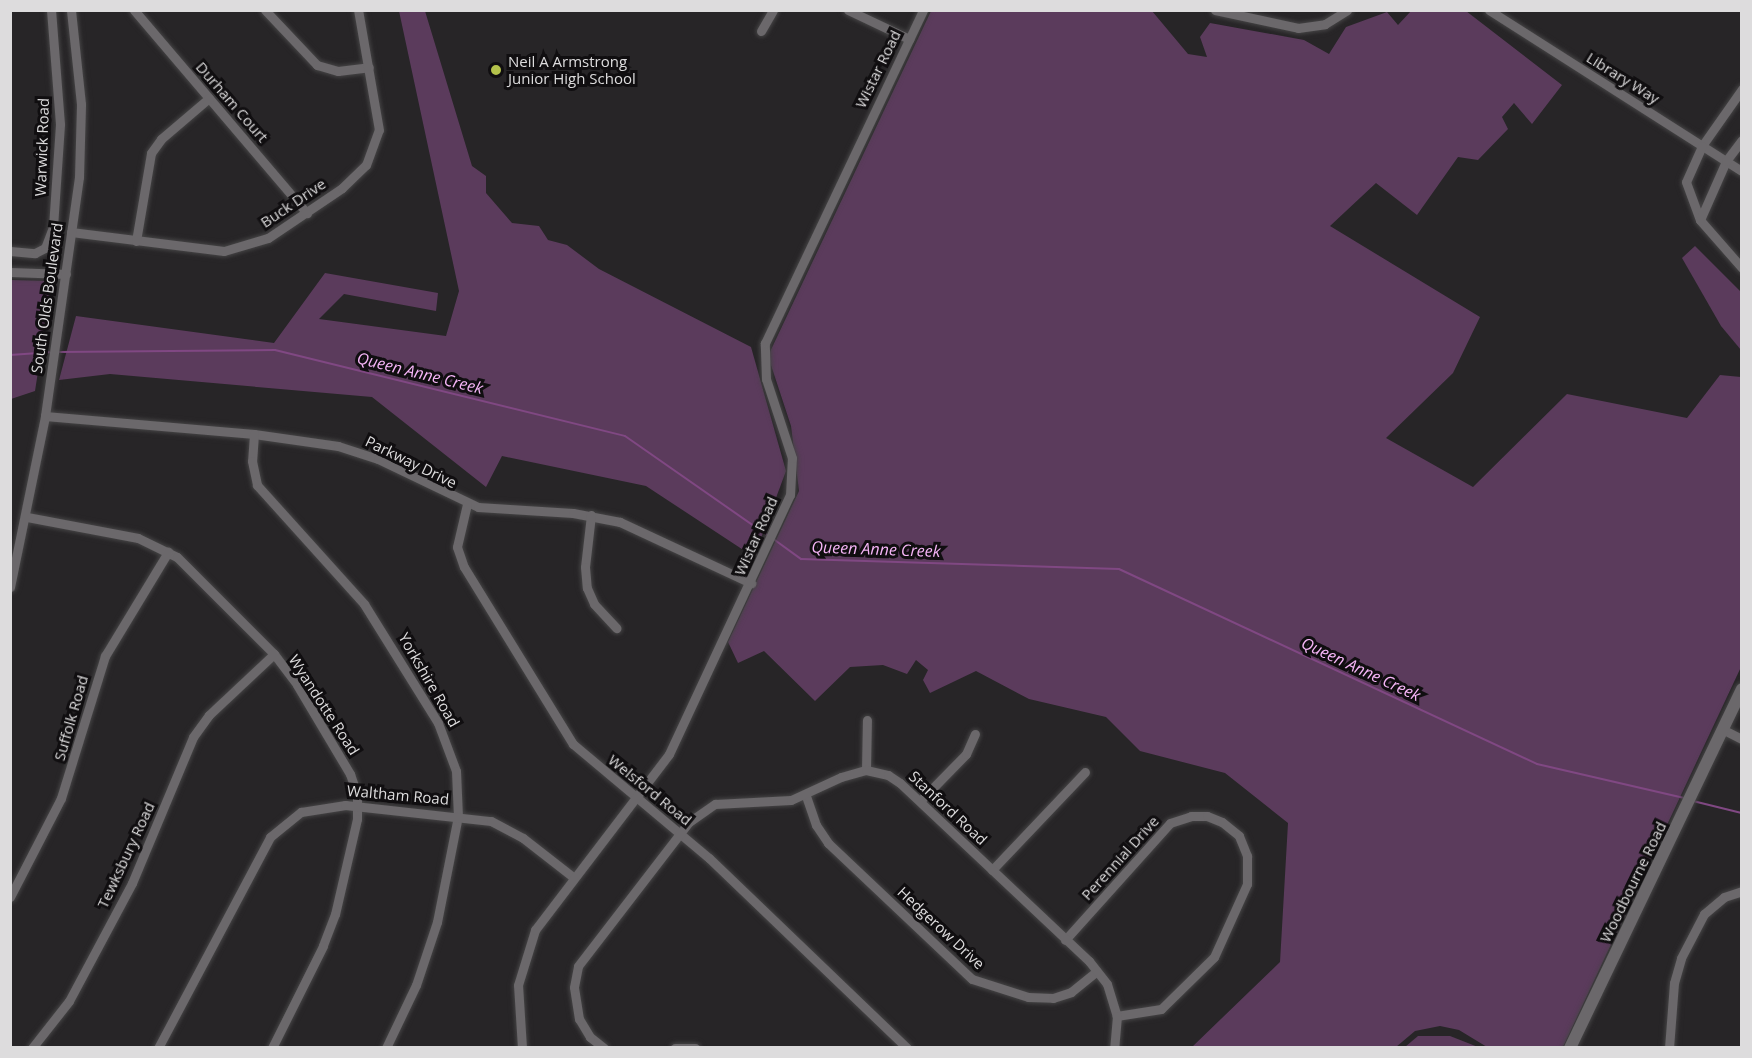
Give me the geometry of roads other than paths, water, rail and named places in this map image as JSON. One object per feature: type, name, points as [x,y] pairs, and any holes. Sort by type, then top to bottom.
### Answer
[{"type":"main road","name":"Woodbourne Road","points":[[1570,1047],[1742,689]]},
{"type":"street","name":"Warwick Road","points":[[10,251],[35,253],[45,248],[52,227],[60,124],[51,10]]},
{"type":"street","name":"South Olds Boulevard","points":[[10,588],[27,516],[45,416],[71,232],[82,123],[71,10]]},
{"type":"street","name":"Durham Court","points":[[134,10],[307,213]]},
{"type":"street","points":[[265,10],[317,65],[338,71],[369,67]]},
{"type":"street","name":"Buck Drive","points":[[71,232],[225,251],[268,238],[352,180],[369,160],[379,126],[358,10]]},
{"type":"street","points":[[761,32],[773,10]]},
{"type":"street","points":[[848,10],[909,39]]},
{"type":"street","name":"Wistar Road","points":[[522,1047],[518,985],[524,958],[536,930],[679,735],[790,495],[793,471],[791,449],[766,379],[765,343],[923,10]]},
{"type":"street","points":[[1215,10],[1298,28],[1325,24],[1347,10]]},
{"type":"street","name":"Library Way","points":[[1489,10],[1742,171]]},
{"type":"street","points":[[1742,89],[1702,146],[1686,182],[1700,220],[1742,268]]},
{"type":"street","points":[[136,241],[151,153],[161,139],[209,98]]},
{"type":"street","points":[[1700,220],[1726,161],[1742,140]]},
{"type":"street","points":[[10,272],[66,274]]},
{"type":"street","name":"Parkway Drive","points":[[45,416],[254,434],[350,449],[378,459],[466,504],[504,512],[591,515],[636,528],[751,582]]},
{"type":"street","name":"Yorkshire Road","points":[[254,434],[254,474],[265,497],[364,604],[438,723],[456,771],[458,816],[437,922],[416,985],[386,1047]]},
{"type":"street","name":"Welsford Road","points":[[466,504],[457,547],[464,567],[561,727],[593,764],[680,834],[907,1047]]},
{"type":"street","points":[[591,515],[585,567],[587,588],[594,604],[616,628]]},
{"type":"street","name":"Wyandotte Road","points":[[27,516],[127,536],[168,552],[191,569],[274,654],[340,756],[354,783],[357,805],[351,851],[335,914],[323,946],[272,1047]]},
{"type":"street","name":"Suffolk Road","points":[[10,897],[61,798],[105,656],[168,552]]},
{"type":"street","name":"Tewksbury Road","points":[[32,1047],[69,1001],[132,883],[193,738],[209,715],[274,654]]},
{"type":"street","points":[[604,1047],[590,1037],[579,1019],[574,987],[578,966],[680,834],[694,817],[715,804],[806,796],[841,777],[866,770],[867,720]]},
{"type":"street","points":[[1722,729],[1742,739]]},
{"type":"street","points":[[920,801],[966,754],[975,734]]},
{"type":"street","name":"Stanford Road","points":[[866,770],[888,775],[920,801],[1097,971],[1117,1016],[1114,1047]]},
{"type":"street","points":[[992,870],[1085,772]]},
{"type":"street","name":"Hedgerow Drive","points":[[806,796],[816,825],[828,843],[972,979],[1028,997],[1053,998],[1071,992],[1097,971]]},
{"type":"street","name":"Waltham Road","points":[[158,1047],[270,837],[301,812],[326,805],[357,805],[458,816],[500,824],[573,877]]},
{"type":"street","name":"Perennial Drive","points":[[1065,940],[1170,823],[1191,816],[1207,816],[1222,822],[1239,836],[1247,856],[1247,884],[1214,957],[1161,1009],[1117,1016]]},
{"type":"street","points":[[1669,1047],[1674,983],[1681,958],[1704,914],[1724,897],[1742,891]]},
{"type":"street","points":[[675,1047],[695,1047]]},
{"type":"waterway","name":"Queen Anne Creek","points":[[58,352],[275,350],[625,436],[767,535]]},
{"type":"waterway","name":"Queen Anne Creek","points":[[10,355],[53,352]]},
{"type":"waterway","name":"Queen Anne Creek","points":[[772,538],[801,559],[1119,569],[1537,764],[1684,798]]},
{"type":"waterway","name":"Queen Anne Creek","points":[[1693,801],[1742,813]]},
{"type":"place","name":"Neil A Armstrong Junior High School","points":[[496,70]]}]
